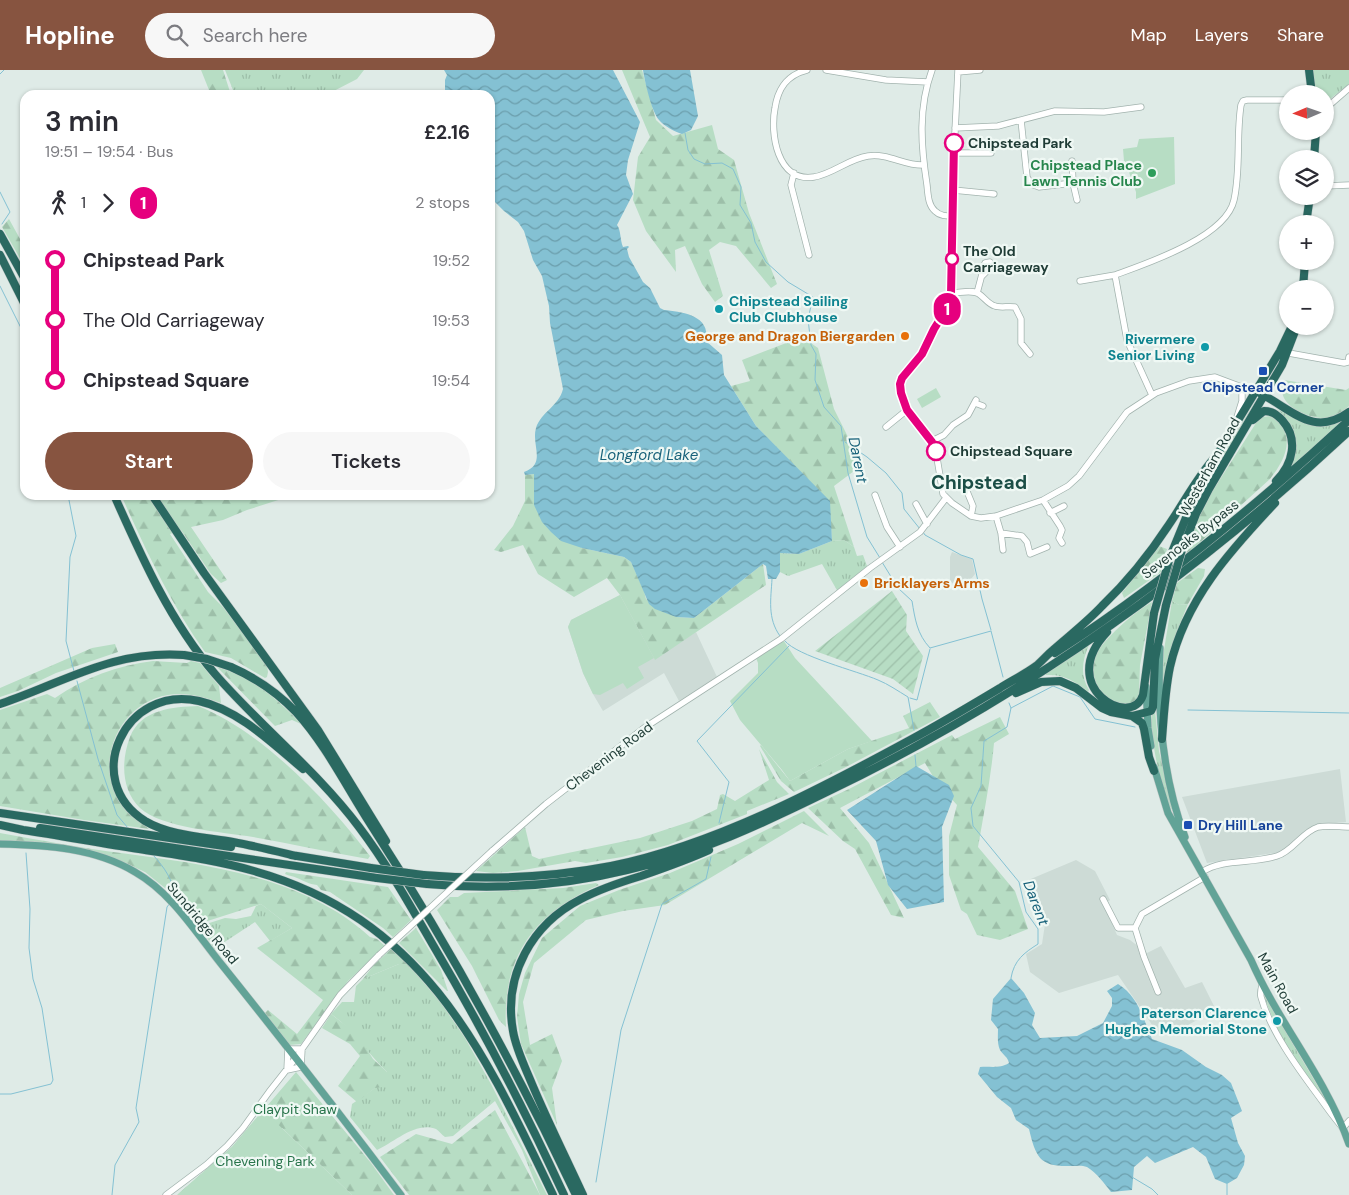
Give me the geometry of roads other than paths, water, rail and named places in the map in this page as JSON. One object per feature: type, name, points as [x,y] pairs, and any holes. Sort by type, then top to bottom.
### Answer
[{"type":"highway","points":[[1309,70],[1311,85]]},
{"type":"highway","points":[[0,234],[20,270]]},
{"type":"highway","points":[[0,255],[20,295]]},
{"type":"highway","name":"Westerham Road","points":[[1147,669],[1154,613],[1170,558],[1194,498],[1236,422],[1284,352],[1289,335]]},
{"type":"highway","name":"Westerham Road","points":[[1160,629],[1182,550],[1196,514],[1209,488],[1264,396],[1292,335]]},
{"type":"highway","points":[[1255,392],[1294,414],[1314,422],[1333,421],[1349,412]]},
{"type":"highway","points":[[1230,525],[1280,477],[1292,454],[1292,439],[1287,426],[1273,412],[1261,412],[1244,431]]},
{"type":"highway","name":"Sevenoaks Bypass","points":[[1036,665],[1128,604],[1230,525],[1349,420]]},
{"type":"highway","name":"Sevenoaks Bypass","points":[[1118,620],[1205,556],[1304,473],[1349,431]]},
{"type":"highway","points":[[0,813],[424,875],[487,878],[550,875],[611,866],[675,848],[759,815],[867,763],[943,722],[1036,665],[1084,624],[1132,574],[1164,532],[1202,472],[1216,456]]},
{"type":"highway","points":[[1162,739],[1169,669],[1180,634],[1192,608],[1221,563],[1304,473]]},
{"type":"highway","points":[[116,500],[159,590],[196,649],[232,693],[332,793],[365,835],[437,951],[507,1079],[564,1195]]},
{"type":"highway","points":[[155,500],[208,580],[328,745],[392,850],[501,1045],[576,1195]]},
{"type":"highway","points":[[1118,620],[1098,642],[1092,652],[1088,672],[1093,687],[1100,696],[1110,703],[1121,707],[1132,707],[1142,699],[1147,669]]},
{"type":"highway","points":[[0,823],[427,884],[478,887],[514,886],[600,876],[674,858],[709,845],[761,823],[879,766],[993,702],[1118,620]]},
{"type":"highway","points":[[993,702],[1036,684],[1053,680],[1076,688],[1106,711],[1132,716],[1147,713],[1153,707],[1154,659],[1160,629]]},
{"type":"highway","points":[[0,704],[89,669],[118,660],[150,654],[184,655],[207,659],[231,667],[270,688],[305,722],[421,904]]},
{"type":"highway","points":[[296,856],[251,845],[173,832],[144,820],[125,802],[115,778],[115,753],[121,735],[137,715],[159,702],[178,699],[206,703],[231,714],[249,726],[332,793]]},
{"type":"highway","points":[[1132,716],[1142,723],[1154,771]]},
{"type":"highway","points":[[0,823],[23,830],[204,859],[254,870],[321,896],[366,924],[414,964],[460,1020],[502,1092],[553,1195]]},
{"type":"highway","points":[[583,1195],[542,1106],[516,1041],[512,1024],[511,1000],[515,978],[522,957],[531,942],[546,924],[570,905],[604,888],[663,868],[728,842],[761,823]]},
{"type":"main road","name":"Westerham Road","points":[[1160,629],[1158,702],[1162,739],[1174,803],[1190,851]]},
{"type":"main road","name":"Westerham Road","points":[[1147,669],[1147,713],[1154,771],[1168,813],[1190,851]]},
{"type":"main road","name":"Sundridge Road","points":[[0,844],[66,849],[104,858],[144,877],[171,902],[401,1195]]},
{"type":"main road","name":"Main Road","points":[[1190,851],[1251,960],[1262,985],[1330,1100],[1349,1144]]},
{"type":"street","points":[[807,70],[794,75],[780,89],[773,117],[776,148],[783,163],[794,173],[806,177],[814,177],[867,156],[886,156],[914,165],[924,165]]},
{"type":"street","points":[[826,70],[886,80],[928,82]]},
{"type":"street","points":[[932,70],[928,82],[921,125],[924,165],[930,200],[934,210],[942,215],[953,216]]},
{"type":"street","points":[[980,70],[958,71],[954,153],[952,283],[949,305],[934,329],[922,354],[902,378],[900,389],[907,410],[932,442],[937,458],[942,491],[946,498],[961,510],[981,518],[996,516],[1043,500],[1068,486],[1079,476],[1127,412],[1152,395],[1189,381],[1215,377],[1255,392]]},
{"type":"street","points":[[1334,100],[1349,88]]},
{"type":"street","points":[[1080,281],[1115,275],[1149,263],[1199,239],[1227,215],[1232,207],[1236,189],[1241,105],[1243,101],[1247,100],[1279,100]]},
{"type":"street","points":[[955,128],[998,126],[1055,111],[1104,112],[1141,107]]},
{"type":"street","points":[[1022,120],[1027,177],[1031,184],[1039,187],[1073,183]]},
{"type":"street","points":[[954,153],[991,153]]},
{"type":"street","points":[[1072,161],[1073,183],[1077,200]]},
{"type":"street","points":[[794,173],[791,184],[809,256]]},
{"type":"street","points":[[1334,186],[1349,185]]},
{"type":"street","points":[[953,190],[994,194]]},
{"type":"street","points":[[1115,275],[1127,340],[1152,395]]},
{"type":"street","points":[[977,293],[982,276]]},
{"type":"street","points":[[951,294],[977,293],[997,307],[1007,305],[1015,307],[1021,319],[1021,343],[1030,354]]},
{"type":"street","points":[[1284,352],[1344,363],[1348,362],[1349,357]]},
{"type":"street","points":[[1236,422],[1242,400],[1242,388]]},
{"type":"street","points":[[932,442],[944,435],[953,425],[968,415],[975,402],[983,406]]},
{"type":"street","points":[[886,427],[907,410]]},
{"type":"street","points":[[966,490],[973,506],[972,516]]},
{"type":"street","points":[[875,495],[887,527],[900,547]]},
{"type":"street","name":"Chevening Road","points":[[166,1195],[206,1165],[243,1128],[340,995],[379,955],[492,851],[546,804],[644,728],[781,639],[921,531],[946,498]]},
{"type":"street","points":[[1043,500],[1062,530],[1059,538],[1062,543]]},
{"type":"street","points":[[916,504],[926,524]]},
{"type":"street","points":[[1050,513],[1064,506]]},
{"type":"street","points":[[996,516],[1002,533],[1003,550]]},
{"type":"street","points":[[1002,533],[1022,536],[1027,542],[1030,554],[1047,547]]},
{"type":"street","points":[[1158,992],[1135,928],[1142,914],[1204,875],[1211,868],[1279,856],[1318,827],[1349,827]]},
{"type":"street","points":[[1103,900],[1118,928],[1135,928]]},
{"type":"street","points":[[1262,985],[1260,995],[1284,1047],[1334,1118],[1343,1128],[1349,1121]]},
{"type":"street","points":[[302,1049],[301,1067],[286,1070],[288,1050],[302,1049]]},
{"type":"water","name":"Longford Lake","points":[[444,70],[613,70],[640,122],[628,160],[626,175],[633,194],[617,225],[623,247],[629,247],[627,249],[629,257],[643,282],[650,288],[660,308],[694,316],[700,320],[706,332],[706,341],[722,355],[724,375],[756,426],[830,501],[832,541],[799,554],[780,553],[780,572],[776,579],[768,579],[766,566],[763,564],[694,618],[676,617],[655,609],[649,604],[631,562],[624,557],[582,548],[561,541],[542,522],[534,505],[534,474],[525,475],[524,472],[531,469],[537,459],[535,434],[538,422],[558,400],[563,389],[550,323],[549,306],[542,276],[533,260],[524,231],[518,222],[495,202],[495,90],[445,90],[447,75]]},
{"type":"water","points":[[643,70],[690,70],[698,116],[691,130],[682,134],[659,120],[651,103]]},
{"type":"water","points":[[916,766],[949,785],[954,796],[942,827],[944,902],[907,909],[888,885],[876,841],[847,810]]},
{"type":"water","points":[[1011,978],[1024,993],[1035,1013],[1032,1025],[1040,1038],[1077,1036],[1103,1023],[1112,1006],[1112,998],[1107,991],[1118,984],[1125,989],[1139,1008],[1152,1039],[1182,1050],[1206,1067],[1222,1075],[1231,1083],[1242,1111],[1231,1118],[1238,1143],[1245,1156],[1244,1165],[1237,1178],[1227,1184],[1215,1179],[1206,1157],[1193,1147],[1155,1163],[1147,1156],[1134,1167],[1132,1190],[1111,1192],[1097,1175],[1087,1167],[1052,1165],[1041,1159],[1034,1147],[1029,1129],[1016,1120],[1011,1108],[997,1097],[978,1074],[980,1067],[998,1067],[1009,1063],[1000,1050],[998,1029],[991,1020],[993,999]]},
{"type":"waterway","points":[[0,74],[4,70]]},
{"type":"waterway","name":"Darent","points":[[685,133],[688,150],[694,159],[705,164],[722,163],[733,169],[741,187],[740,205],[751,223],[755,242],[766,262],[788,282],[813,297],[808,319],[811,345],[816,354],[815,380],[824,407],[841,426],[848,473],[867,537],[880,558]]},
{"type":"waterway","points":[[0,192],[10,212],[2,224]]},
{"type":"waterway","points":[[0,286],[20,326]]},
{"type":"waterway","points":[[845,442],[886,473],[902,493],[904,509],[920,529]]},
{"type":"waterway","points":[[69,500],[76,536],[70,557],[66,641],[74,671]]},
{"type":"waterway","points":[[923,532],[925,535],[961,555],[973,559],[991,630]]},
{"type":"waterway","name":"Darent","points":[[882,562],[898,588],[912,601],[919,632],[930,648],[991,631],[1003,677]]},
{"type":"waterway","points":[[772,579],[771,615],[780,636]]},
{"type":"waterway","points":[[785,641],[792,647],[828,663],[878,680],[908,697],[914,730]]},
{"type":"waterway","points":[[719,823],[729,782],[697,741],[789,646]]},
{"type":"waterway","points":[[910,698],[917,700],[930,649]]},
{"type":"waterway","points":[[77,681],[98,759],[117,815],[128,828]]},
{"type":"waterway","points":[[1011,708],[1053,686],[1080,697],[1095,719],[1135,727]]},
{"type":"waterway","name":"Darent","points":[[1009,703],[1011,708],[1007,727],[984,741],[981,786],[971,808],[973,826],[1019,882],[1026,912],[1038,929],[1038,944],[1020,958],[1012,972],[1011,978]]},
{"type":"waterway","points":[[1188,710],[1349,713]]},
{"type":"waterway","points":[[915,755],[916,766]]},
{"type":"waterway","points":[[0,1094],[11,1094],[51,1084],[53,1080],[42,1008],[33,979],[29,948],[30,909],[26,853]]},
{"type":"waterway","points":[[153,855],[170,879],[176,897],[173,900]]},
{"type":"waterway","points":[[596,1182],[621,1030],[662,904],[706,879],[711,857]]},
{"type":"waterway","points":[[112,1195],[115,1165],[139,1122],[136,1108],[167,907],[170,903]]},
{"type":"waterway","name":"Darent","points":[[1132,1177],[1152,1189],[1158,1195]]},
{"type":"waterway","points":[[1227,1184],[1227,1195]]},
{"type":"place","name":"Chipstead Park","points":[[954,143]]},
{"type":"place","name":"Chipstead Place Lawn Tennis Club","points":[[1152,173]]},
{"type":"place","name":"The Old Carriageway","points":[[952,259]]},
{"type":"place","name":"Chipstead Sailing Club Clubhouse","points":[[719,309]]},
{"type":"place","name":"George and Dragon Biergarden","points":[[905,336]]},
{"type":"place","name":"Rivermere Senior Living","points":[[1205,347]]},
{"type":"place","name":"Chipstead Corner","points":[[1263,371]]},
{"type":"place","name":"Chipstead Square","points":[[936,451]]},
{"type":"place","name":"Bricklayers Arms","points":[[864,583]]},
{"type":"place","name":"Dry Hill Lane","points":[[1188,825]]},
{"type":"place","name":"Paterson Clarence Hughes Memorial Stone","points":[[1277,1021]]},
{"type":"district","name":"Chipstead","points":[[979,482]]},
{"type":"park label","name":"Claypit Shaw","points":[[295,1109]]},
{"type":"park label","name":"Chevening Park","points":[[265,1161]]}]
